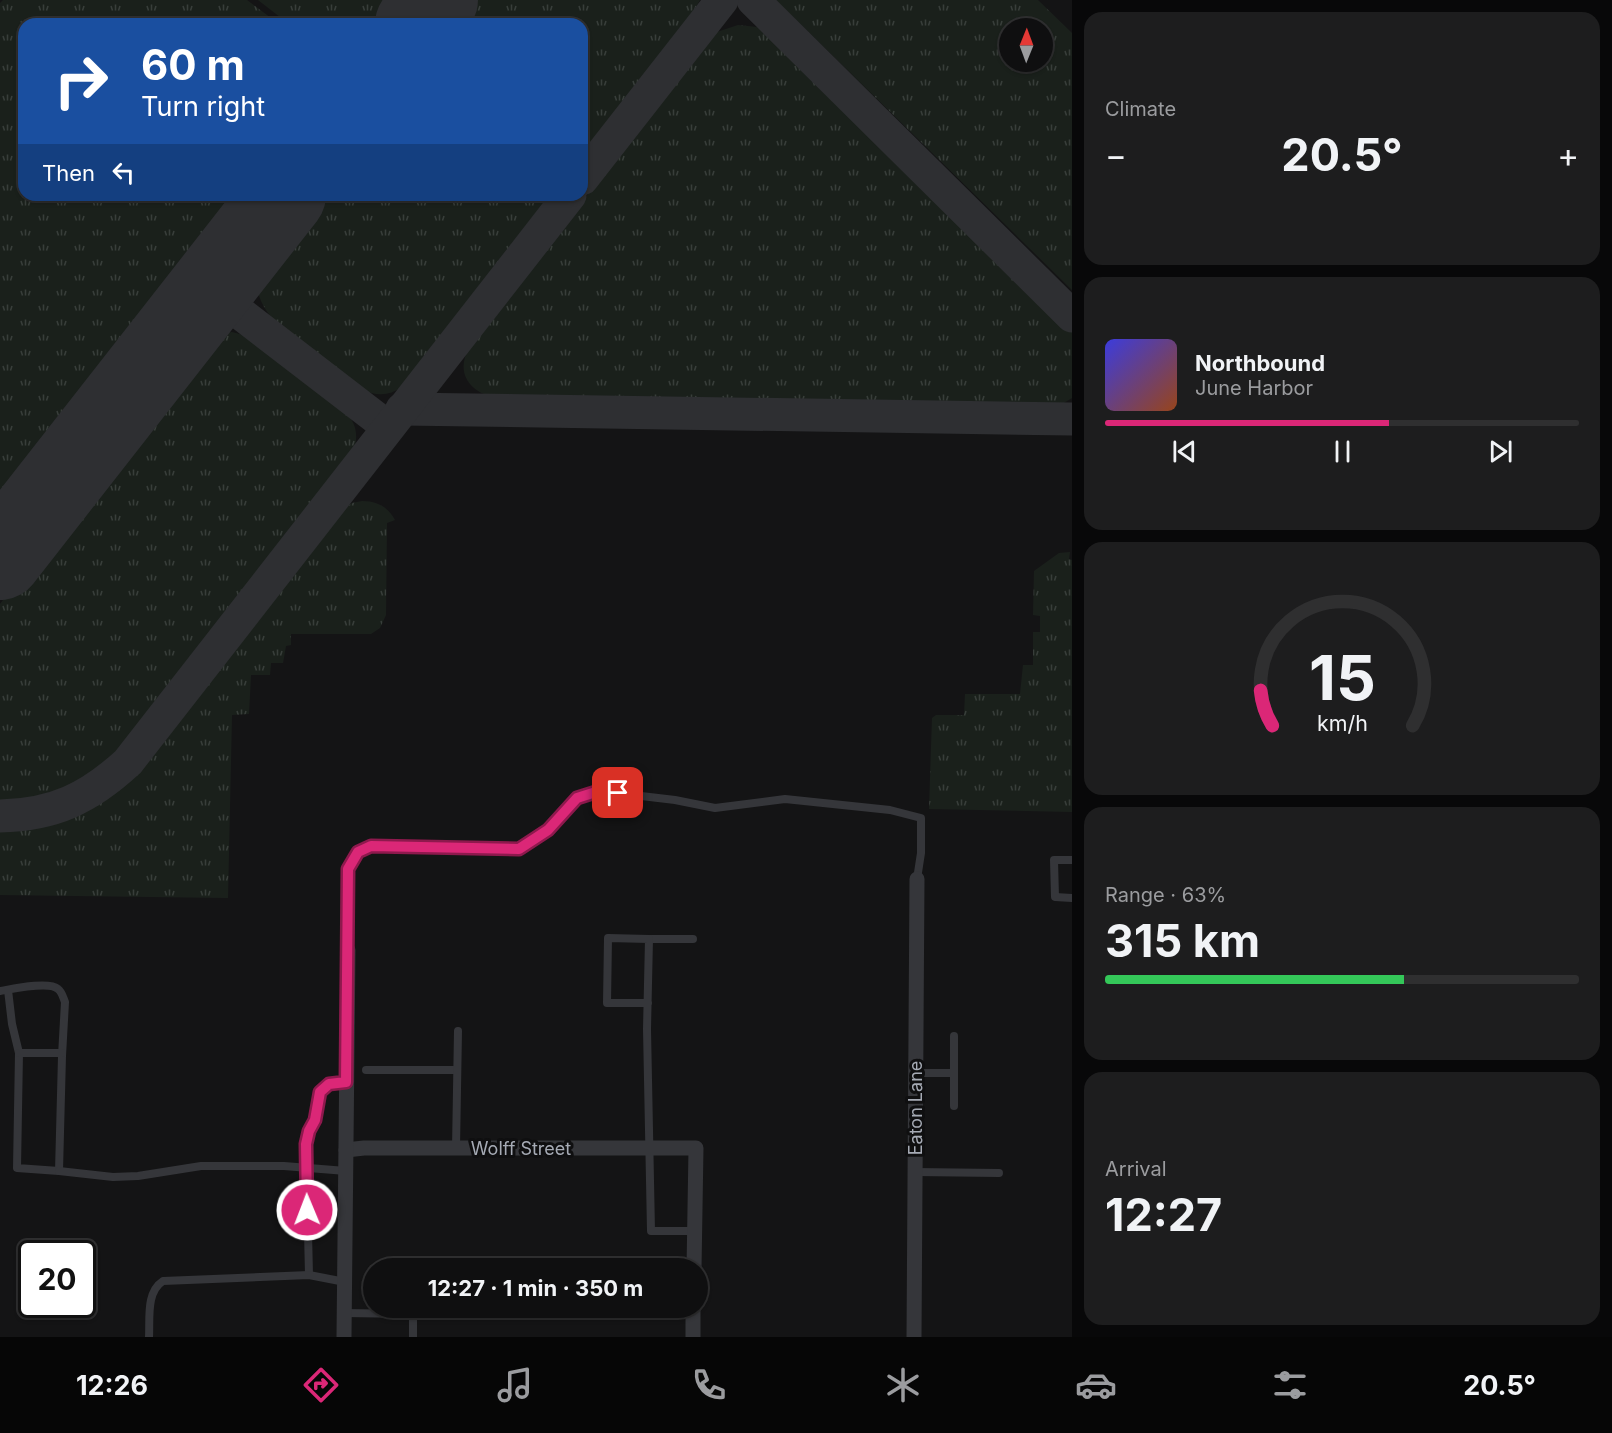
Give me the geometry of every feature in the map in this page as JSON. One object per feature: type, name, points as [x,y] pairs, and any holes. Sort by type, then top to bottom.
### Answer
[{"type":"street","name":"Eaton Lane","points":[[914,1337],[917,879]]},
{"type":"street","points":[[344,1337],[348,950]]},
{"type":"street","name":"Wolff Street","points":[[346,1150],[364,1148],[696,1148],[694,1231]]},
{"type":"street","points":[[694,1231],[694,1258]]},
{"type":"street","points":[[693,1318],[693,1337]]},
{"type":"lane","points":[[348,950],[348,869],[358,852],[371,846],[519,849],[548,830],[577,798],[599,791],[675,800],[715,808],[785,799],[890,810],[921,818],[922,846],[917,879]]},
{"type":"lane","points":[[1072,860],[1054,860],[1055,897],[1072,898]]},
{"type":"lane","points":[[648,1003],[607,1003],[608,938],[693,939]]},
{"type":"lane","points":[[649,939],[651,1231],[694,1231]]},
{"type":"lane","points":[[59,1171],[65,1002],[58,988],[52,986],[4,990],[19,1053],[17,1168],[113,1177],[138,1176],[201,1166],[306,1167],[346,1171]]},
{"type":"lane","points":[[456,1148],[458,1032]]},
{"type":"lane","points":[[954,1036],[954,1106]]},
{"type":"lane","points":[[19,1053],[62,1053]]},
{"type":"lane","points":[[366,1070],[457,1070]]},
{"type":"lane","points":[[916,1072],[954,1073]]},
{"type":"lane","points":[[309,1275],[306,1144],[315,1120],[320,1092],[329,1084],[346,1082]]},
{"type":"lane","points":[[915,1172],[999,1173]]},
{"type":"lane","points":[[149,1337],[151,1296],[157,1285],[163,1281],[309,1275],[345,1282]]},
{"type":"lane","points":[[344,1313],[413,1314],[413,1337]]},
{"type":"green space","points":[[3,0],[247,0],[271,18],[18,18],[18,201],[241,201],[0,511],[0,3]]},
{"type":"green space","points":[[258,0],[398,0],[384,18],[281,18]]},
{"type":"green space","points":[[470,0],[700,0],[691,15],[588,148],[588,18],[456,18]]},
{"type":"green space","points":[[776,0],[1038,0],[1072,33],[1072,290]]},
{"type":"green space","points":[[738,25],[757,27],[770,35],[1072,330],[1072,398],[1052,410],[497,398],[479,392],[472,386],[464,373],[465,356],[470,346],[583,201],[588,201],[588,194],[707,41],[717,32]]},
{"type":"green space","points":[[313,201],[546,201],[402,387],[388,393],[379,394],[364,390],[272,318],[260,298],[257,280],[261,267]]},
{"type":"green space","points":[[232,332],[251,337],[344,410],[355,427],[355,447],[114,755],[89,775],[62,790],[32,799],[0,803],[0,604],[206,340]]},
{"type":"green space","points":[[362,501],[382,506],[395,520],[387,523],[386,615],[380,628],[371,634],[291,634],[291,645],[286,646],[283,663],[271,663],[270,675],[251,675],[249,714],[232,715],[228,898],[0,895],[0,831],[40,827],[75,816],[107,797],[138,772],[342,510],[352,503]]},
{"type":"green space","points":[[1070,552],[1069,559],[1072,560],[1072,812],[929,809],[932,718],[936,715],[964,715],[965,694],[1020,694],[1023,665],[1033,665],[1033,632],[1040,632],[1040,616],[1033,615],[1034,571],[1059,553]]},
{"type":"taxiway","points":[[588,171],[722,0]]},
{"type":"taxiway","points":[[753,0],[1072,316]]},
{"type":"taxiway","points":[[0,816],[37,812],[70,802],[85,795],[128,762],[565,201]]},
{"type":"taxiway","points":[[210,290],[388,427]]},
{"type":"taxiway","points":[[402,409],[1072,419]]},
{"type":"runway","points":[[422,18],[436,0]]},
{"type":"runway","points":[[0,558],[279,201]]},
{"type":"route","points":[[307,1210],[306,1144],[315,1120],[320,1092],[329,1084],[346,1082],[348,869],[358,852],[371,846],[519,849],[548,830],[577,798],[599,791],[618,793]]}]
